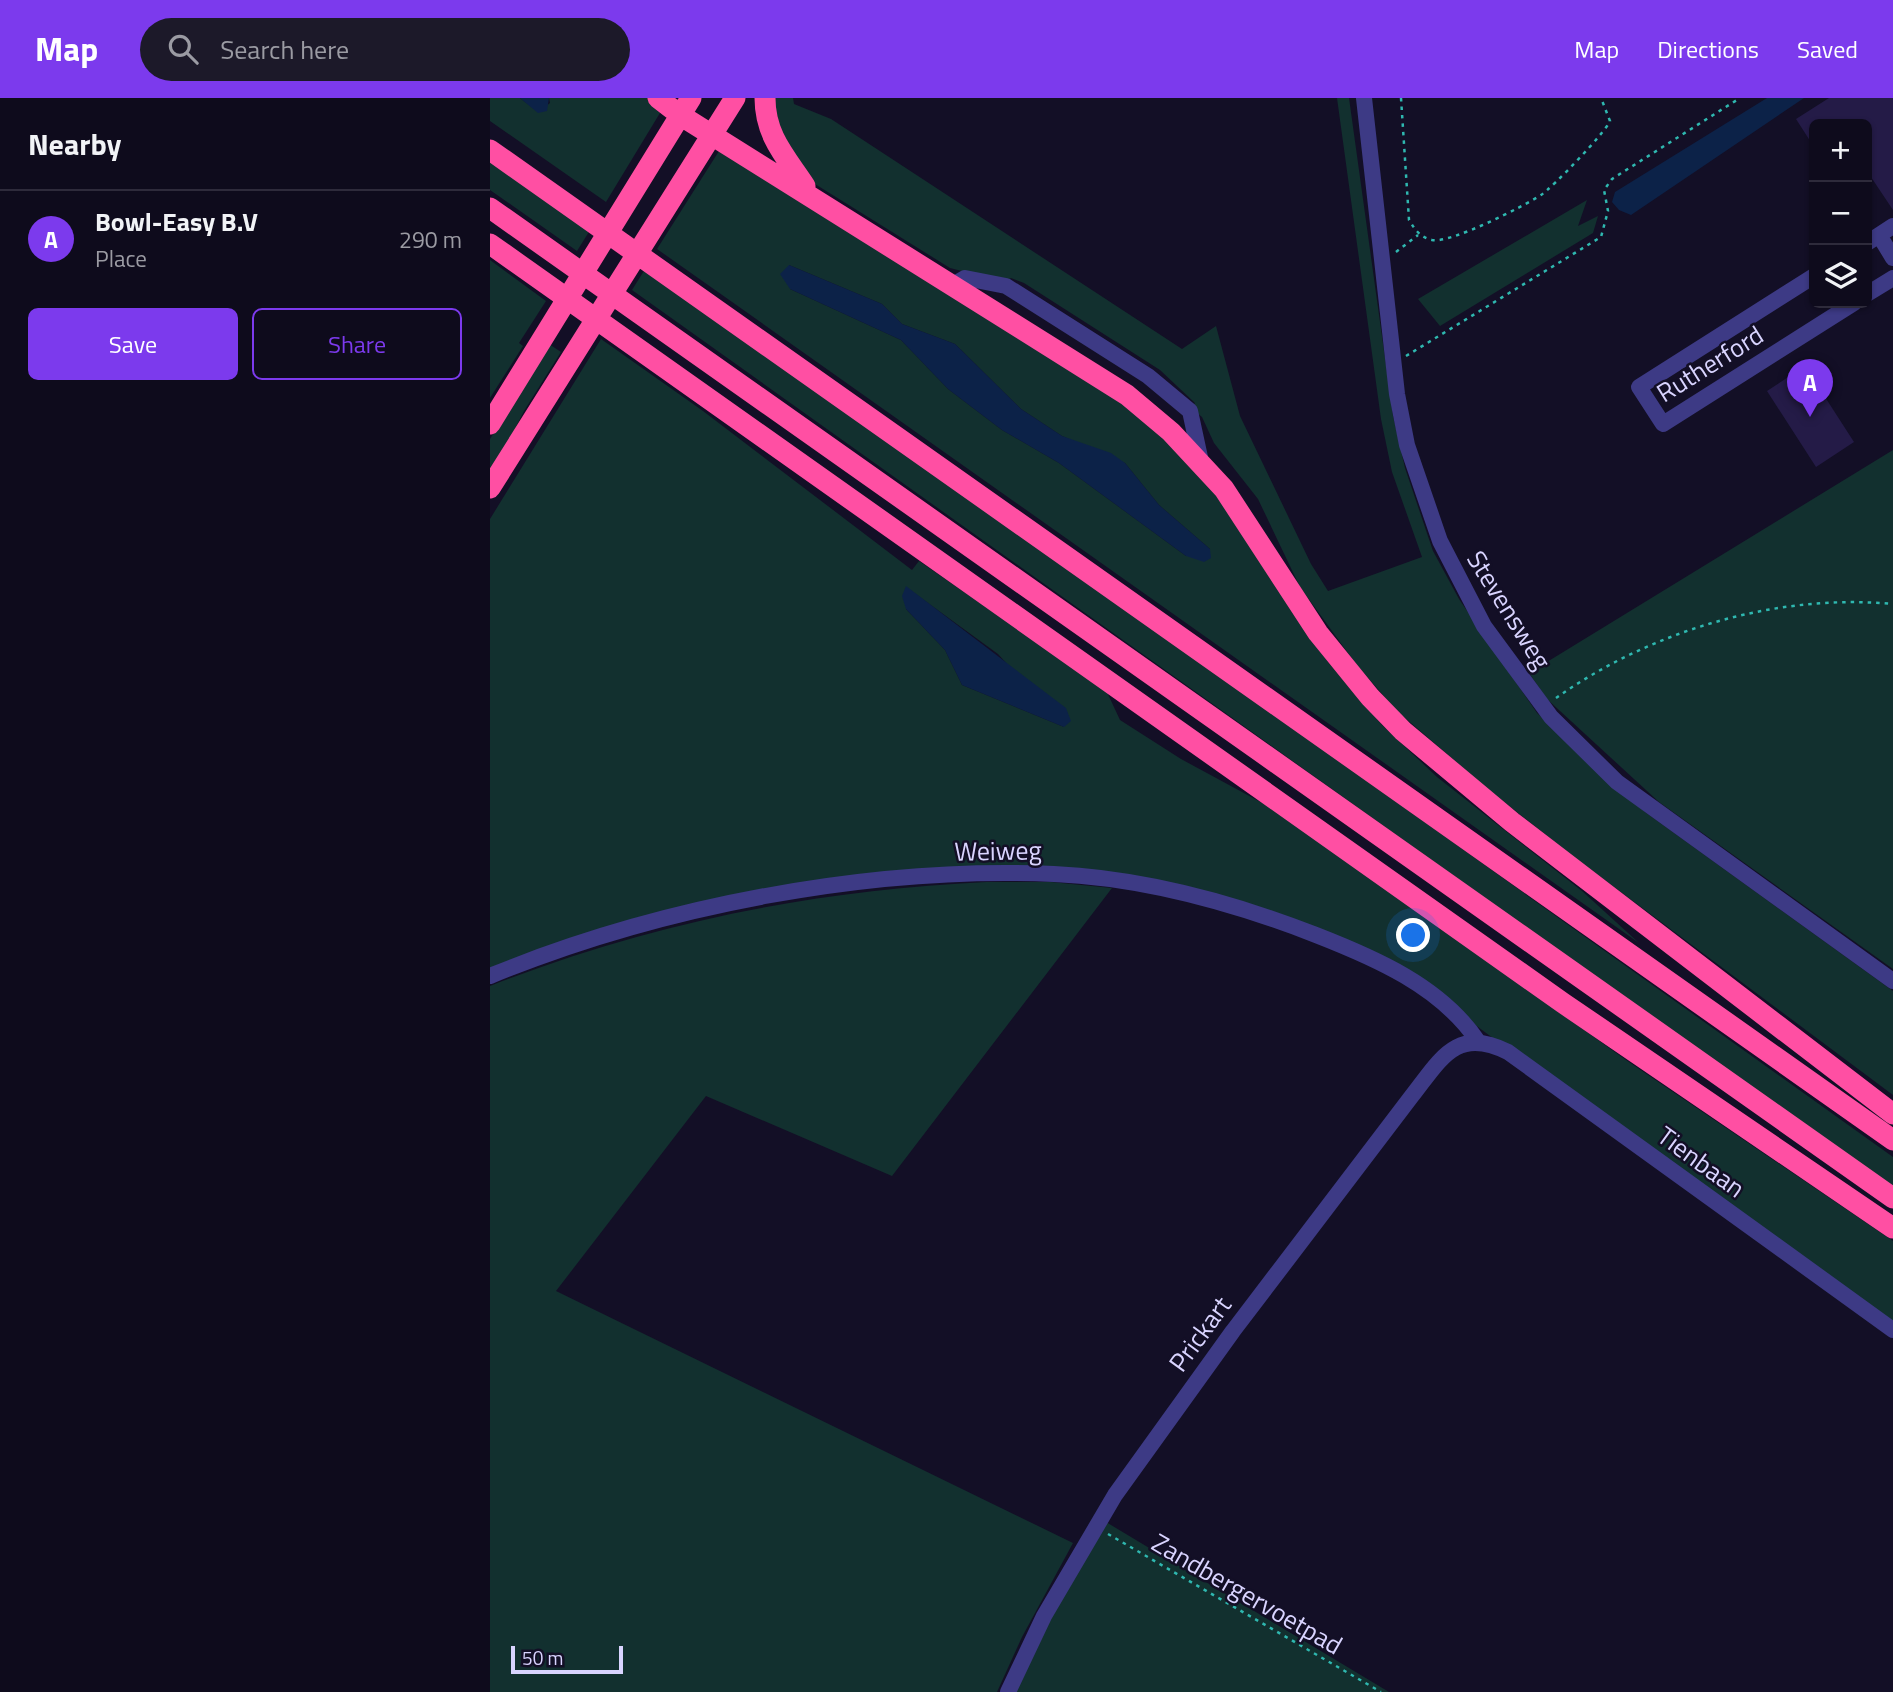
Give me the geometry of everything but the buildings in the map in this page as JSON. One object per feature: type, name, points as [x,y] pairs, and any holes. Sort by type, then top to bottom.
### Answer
[{"type":"highway","points":[[658,98],[685,107],[712,135],[1127,395],[1171,432],[1201,462],[1239,509],[1325,643],[1370,697],[1403,731],[1512,822],[1893,1114]]},
{"type":"highway","points":[[490,488],[735,98]]},
{"type":"highway","points":[[765,98],[768,123],[777,146],[814,199]]},
{"type":"highway","points":[[490,425],[685,107]]},
{"type":"highway","points":[[490,150],[1893,1140]]},
{"type":"highway","points":[[490,208],[1893,1198]]},
{"type":"highway","points":[[490,244],[1563,1003],[1893,1228]]},
{"type":"street","name":"Stevensweg","points":[[1364,98],[1393,364],[1414,468],[1452,567],[1489,635],[1544,707],[1580,748],[1636,798],[1893,981]]},
{"type":"street","points":[[1880,235],[1893,258]]},
{"type":"street","points":[[953,285],[965,278],[1006,286],[1148,376],[1190,411],[1201,462]]},
{"type":"street","points":[[1872,291],[1893,278]]},
{"type":"street","name":"Rutherford","points":[[1809,279],[1639,387],[1663,424],[1846,308]]},
{"type":"street","name":"Weiweg","points":[[490,976],[618,930],[793,893],[966,874],[1054,874],[1122,881],[1194,897],[1335,943],[1403,975],[1456,1014],[1477,1041]]},
{"type":"street","name":"Tienbaan","points":[[1477,1041],[1508,1052],[1893,1331]]},
{"type":"street","name":"Prickart","points":[[1008,1692],[1044,1616],[1095,1526],[1147,1448],[1411,1097],[1443,1058],[1465,1043],[1477,1041]]},
{"type":"path","points":[[1401,98],[1409,220],[1418,234],[1435,241],[1481,226],[1542,194],[1584,150],[1605,133],[1610,121],[1601,98]]},
{"type":"path","points":[[1393,364],[1601,237],[1608,211],[1604,190],[1612,179],[1740,98]]},
{"type":"path","points":[[1382,264],[1418,234]]},
{"type":"path","points":[[1544,707],[1582,681],[1635,652],[1713,623],[1816,604],[1893,604]]},
{"type":"path","name":"Zandbergervoetpad","points":[[1095,1526],[1381,1692]]},
{"type":"green space","points":[[490,98],[520,98],[538,112],[550,103],[549,98],[649,98],[663,108],[606,202],[490,121]]},
{"type":"green space","points":[[775,98],[793,98],[794,104],[831,119],[1182,349],[1216,326],[1240,416],[1311,564],[1328,591],[1422,557],[1392,472],[1381,419],[1337,98],[1349,98],[1393,416],[1405,468],[1433,551],[1459,599],[1537,713],[1645,812],[1893,991],[1893,1095],[1574,857],[1489,790],[1397,711],[1356,664],[1300,587],[1258,499],[1214,443],[1202,417],[1191,408],[1195,403],[1160,370],[1024,283],[1011,278],[1005,282],[950,268],[815,184],[792,155],[778,122]]},
{"type":"green space","points":[[719,151],[1127,405],[1215,485],[1328,662],[1382,725],[1437,777],[1582,891],[1639,943],[657,249]],"holes":[[[789,265],[882,304],[902,324],[955,344],[1021,409],[1062,436],[1125,463],[1159,505],[1210,549],[1186,556],[1059,463],[1002,430],[948,389],[901,340],[790,289]]]},
{"type":"green space","points":[[490,156],[592,227],[577,251],[490,190]]},
{"type":"green space","points":[[1587,200],[1578,226],[1598,216],[1593,233],[1440,326],[1418,299]]},
{"type":"green space","points":[[490,260],[546,301],[519,343],[523,346],[490,398]]},
{"type":"green space","points":[[647,266],[1893,1157],[1893,1189],[632,290]]},
{"type":"green space","points":[[601,339],[703,411],[912,570],[919,561],[1106,690],[1120,720],[1181,759],[1279,812],[1626,1060],[1893,1241],[1893,1326],[1392,963],[1114,876],[821,881],[490,970],[490,519]],"holes":[[[906,587],[998,654],[1064,727],[962,685],[945,650],[906,609]]]},
{"type":"green space","points":[[549,344],[561,352],[524,411],[490,478],[490,439]]},
{"type":"green space","points":[[1893,450],[1893,969],[1659,802],[1547,699],[1529,673]]},
{"type":"green space","points":[[986,882],[1051,882],[1112,888],[892,1176],[706,1096],[556,1291],[1073,1543],[1022,1637],[997,1692],[490,1692],[490,986],[612,944],[734,913],[858,893]]},
{"type":"green space","points":[[1106,1522],[1389,1692],[1012,1692],[1035,1641]]},
{"type":"water","points":[[520,98],[549,98],[547,111],[538,113]]},
{"type":"water","points":[[1767,98],[1804,98],[1631,215],[1619,210],[1612,202],[1615,192]]},
{"type":"water","points":[[789,265],[882,304],[902,324],[955,344],[1021,409],[1062,436],[1111,453],[1125,463],[1159,505],[1210,549],[1211,558],[1204,562],[1186,556],[1059,463],[1002,430],[948,389],[901,340],[790,289],[780,274]]},
{"type":"water","points":[[906,586],[1066,708],[1071,721],[1064,727],[962,685],[945,650],[906,609],[902,596]]},
{"type":"place","name":"Bowl-Easy B.V","points":[[1810,417]]}]
